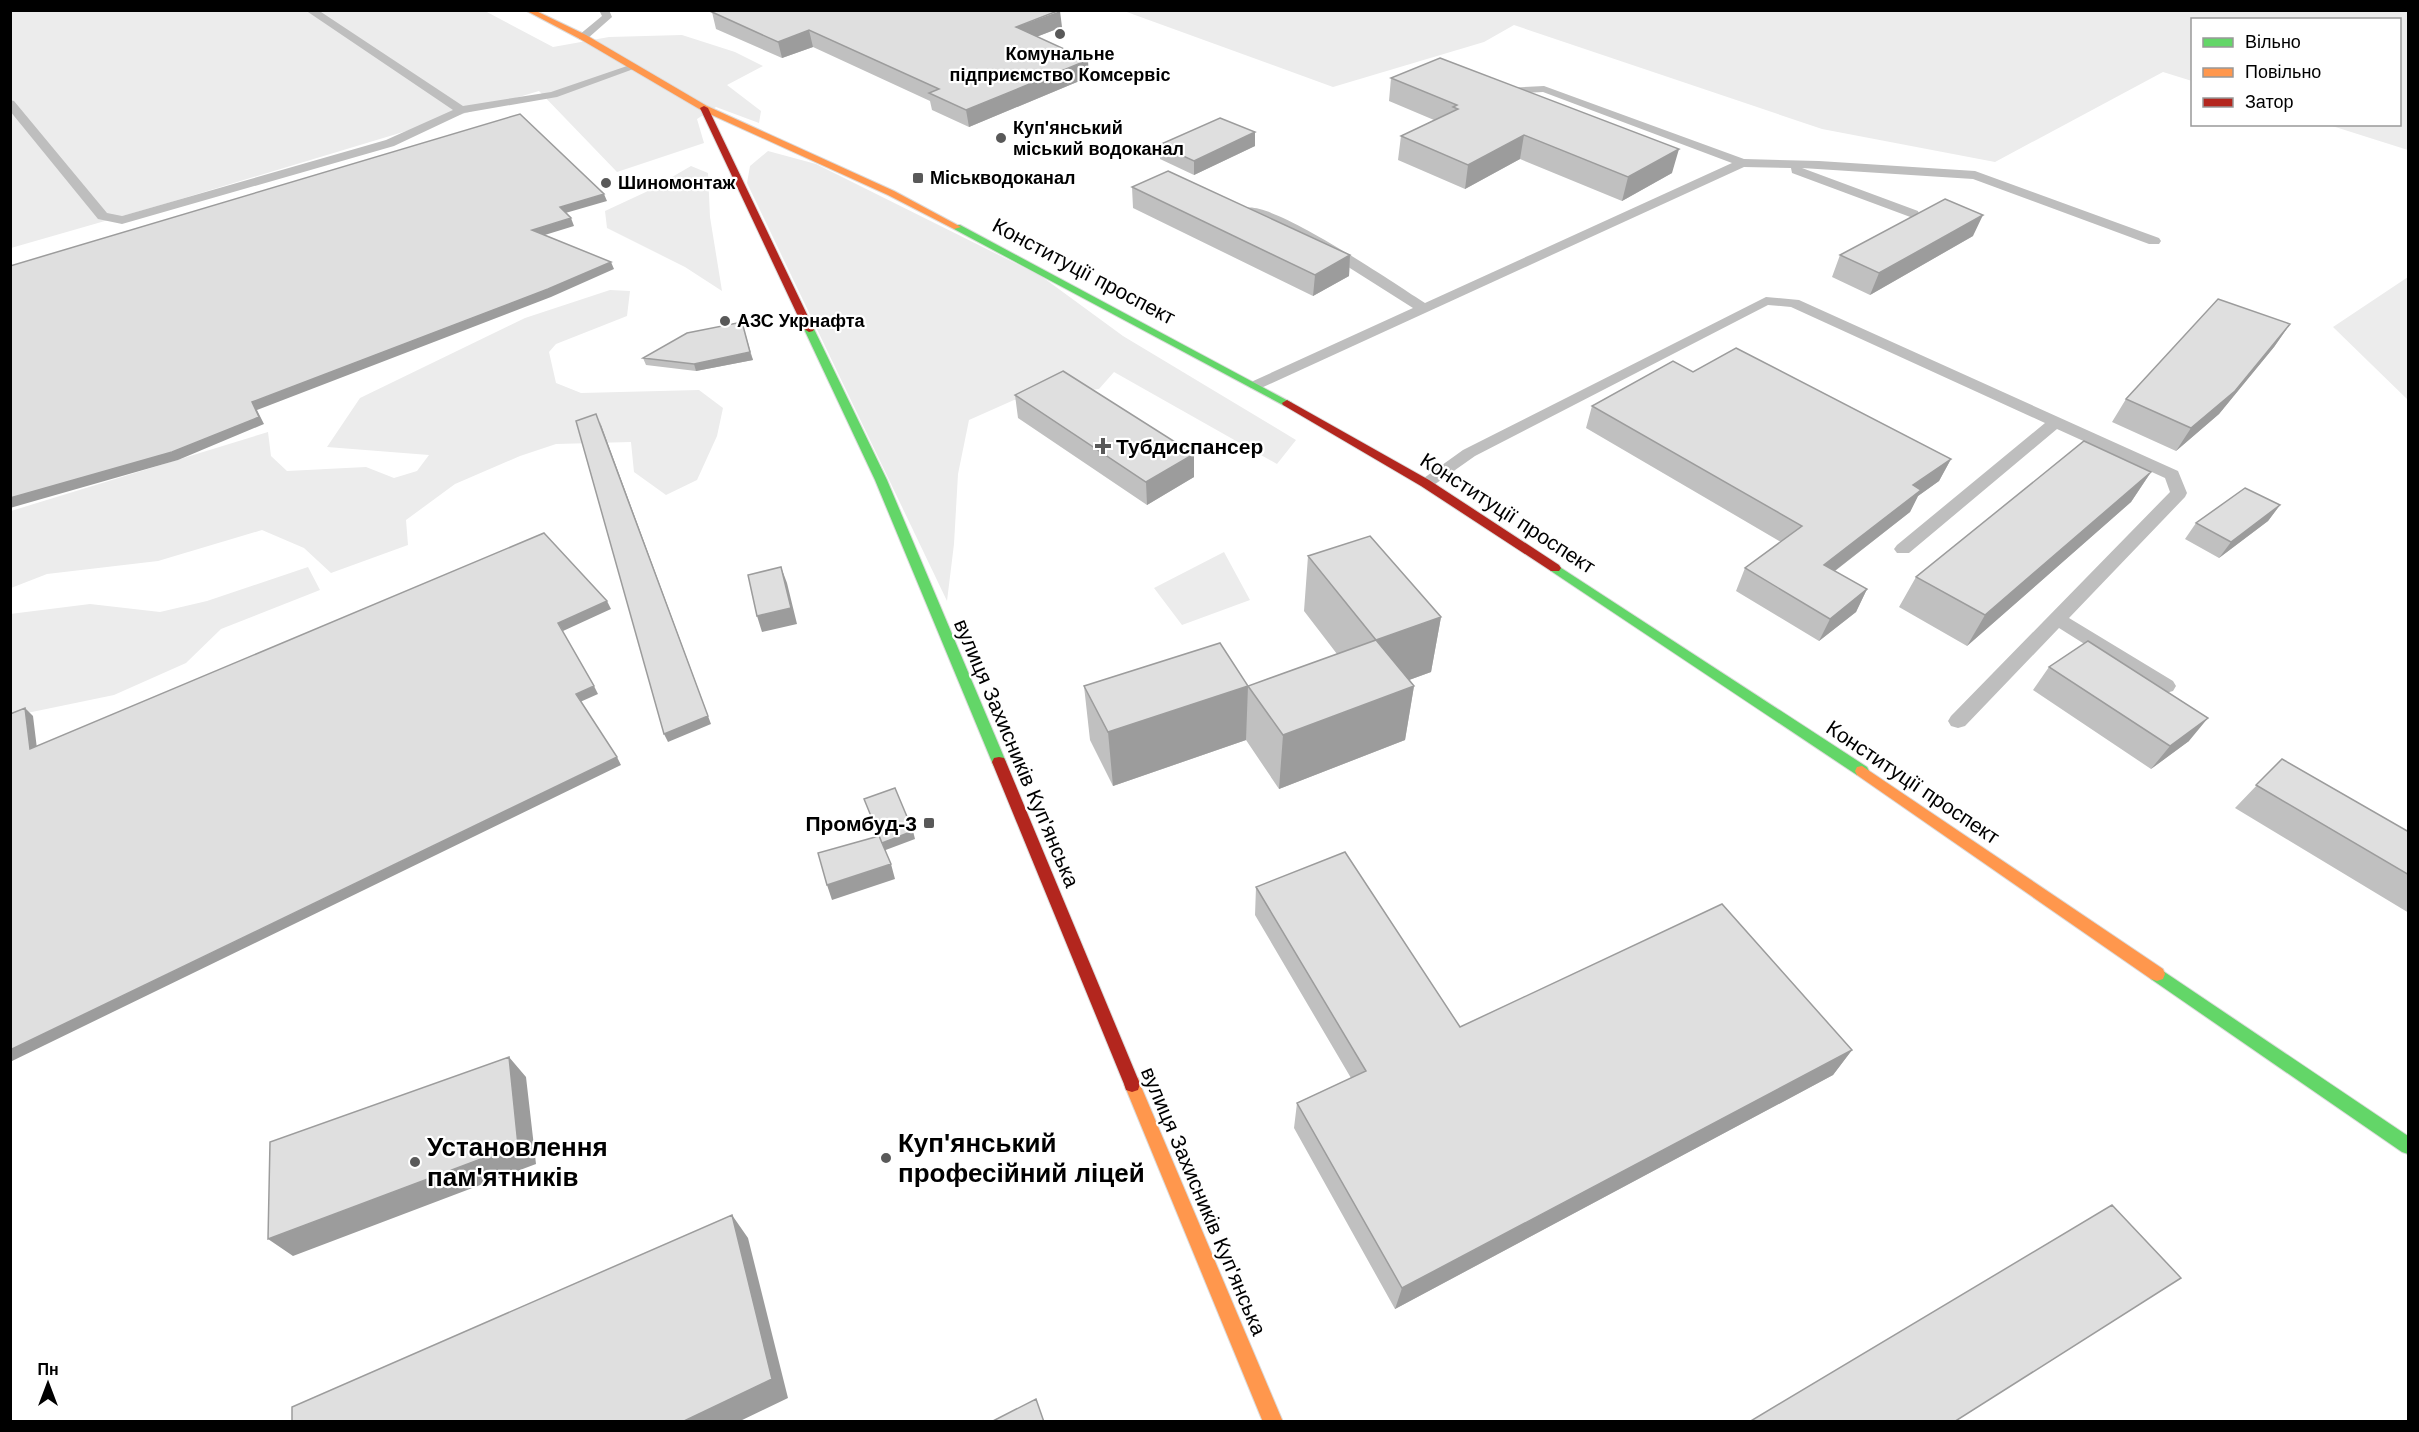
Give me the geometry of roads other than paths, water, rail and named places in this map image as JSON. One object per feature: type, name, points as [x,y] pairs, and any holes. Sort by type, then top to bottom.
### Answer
[{"type":"main road","name":"Конституції проспект","points":[[528,10],[583,37],[704,108],[891,193],[1257,385],[1425,483],[1858,769],[2409,1146]]},
{"type":"main road","name":"вулиця Захисників Куп'янська","points":[[704,108],[881,480],[1273,1422]]},
{"type":"lane","points":[[310,10],[461,110]]},
{"type":"lane","points":[[583,37],[607,16],[604,10]]},
{"type":"lane","points":[[10,103],[103,216],[122,220],[390,143],[461,110],[553,94],[634,67]]},
{"type":"lane","points":[[1506,91],[1544,89],[1742,164],[1975,175],[2154,241]]},
{"type":"lane","points":[[1257,385],[1742,164]]},
{"type":"lane","points":[[1779,164],[1913,214]]},
{"type":"lane","points":[[1236,207],[1298,229],[1425,309]]},
{"type":"lane","points":[[1425,483],[1469,453],[1766,301],[1794,303],[2172,475],[2179,493],[1958,721]]},
{"type":"lane","points":[[1903,549],[2056,422]]},
{"type":"lane","points":[[2057,619],[2166,686]]},
{"type":"place","name":"Комунальне пiдприємство Комсервiс","points":[[1060,34]]},
{"type":"place","name":"Куп'янський міський водоканал","points":[[1001,138]]},
{"type":"place","name":"Міськводоканал","points":[[918,178]]},
{"type":"place","name":"Шиномонтаж","points":[[606,183]]},
{"type":"place","name":"АЗС Укрнафта","points":[[725,321]]},
{"type":"place","name":"Тубдиспансер","points":[[1103,446]]},
{"type":"place","name":"Промбуд-3","points":[[929,823]]},
{"type":"place","name":"Куп'янський професійний ліцей","points":[[886,1158]]},
{"type":"place","name":"Установлення пам'ятників","points":[[415,1162]]}]
